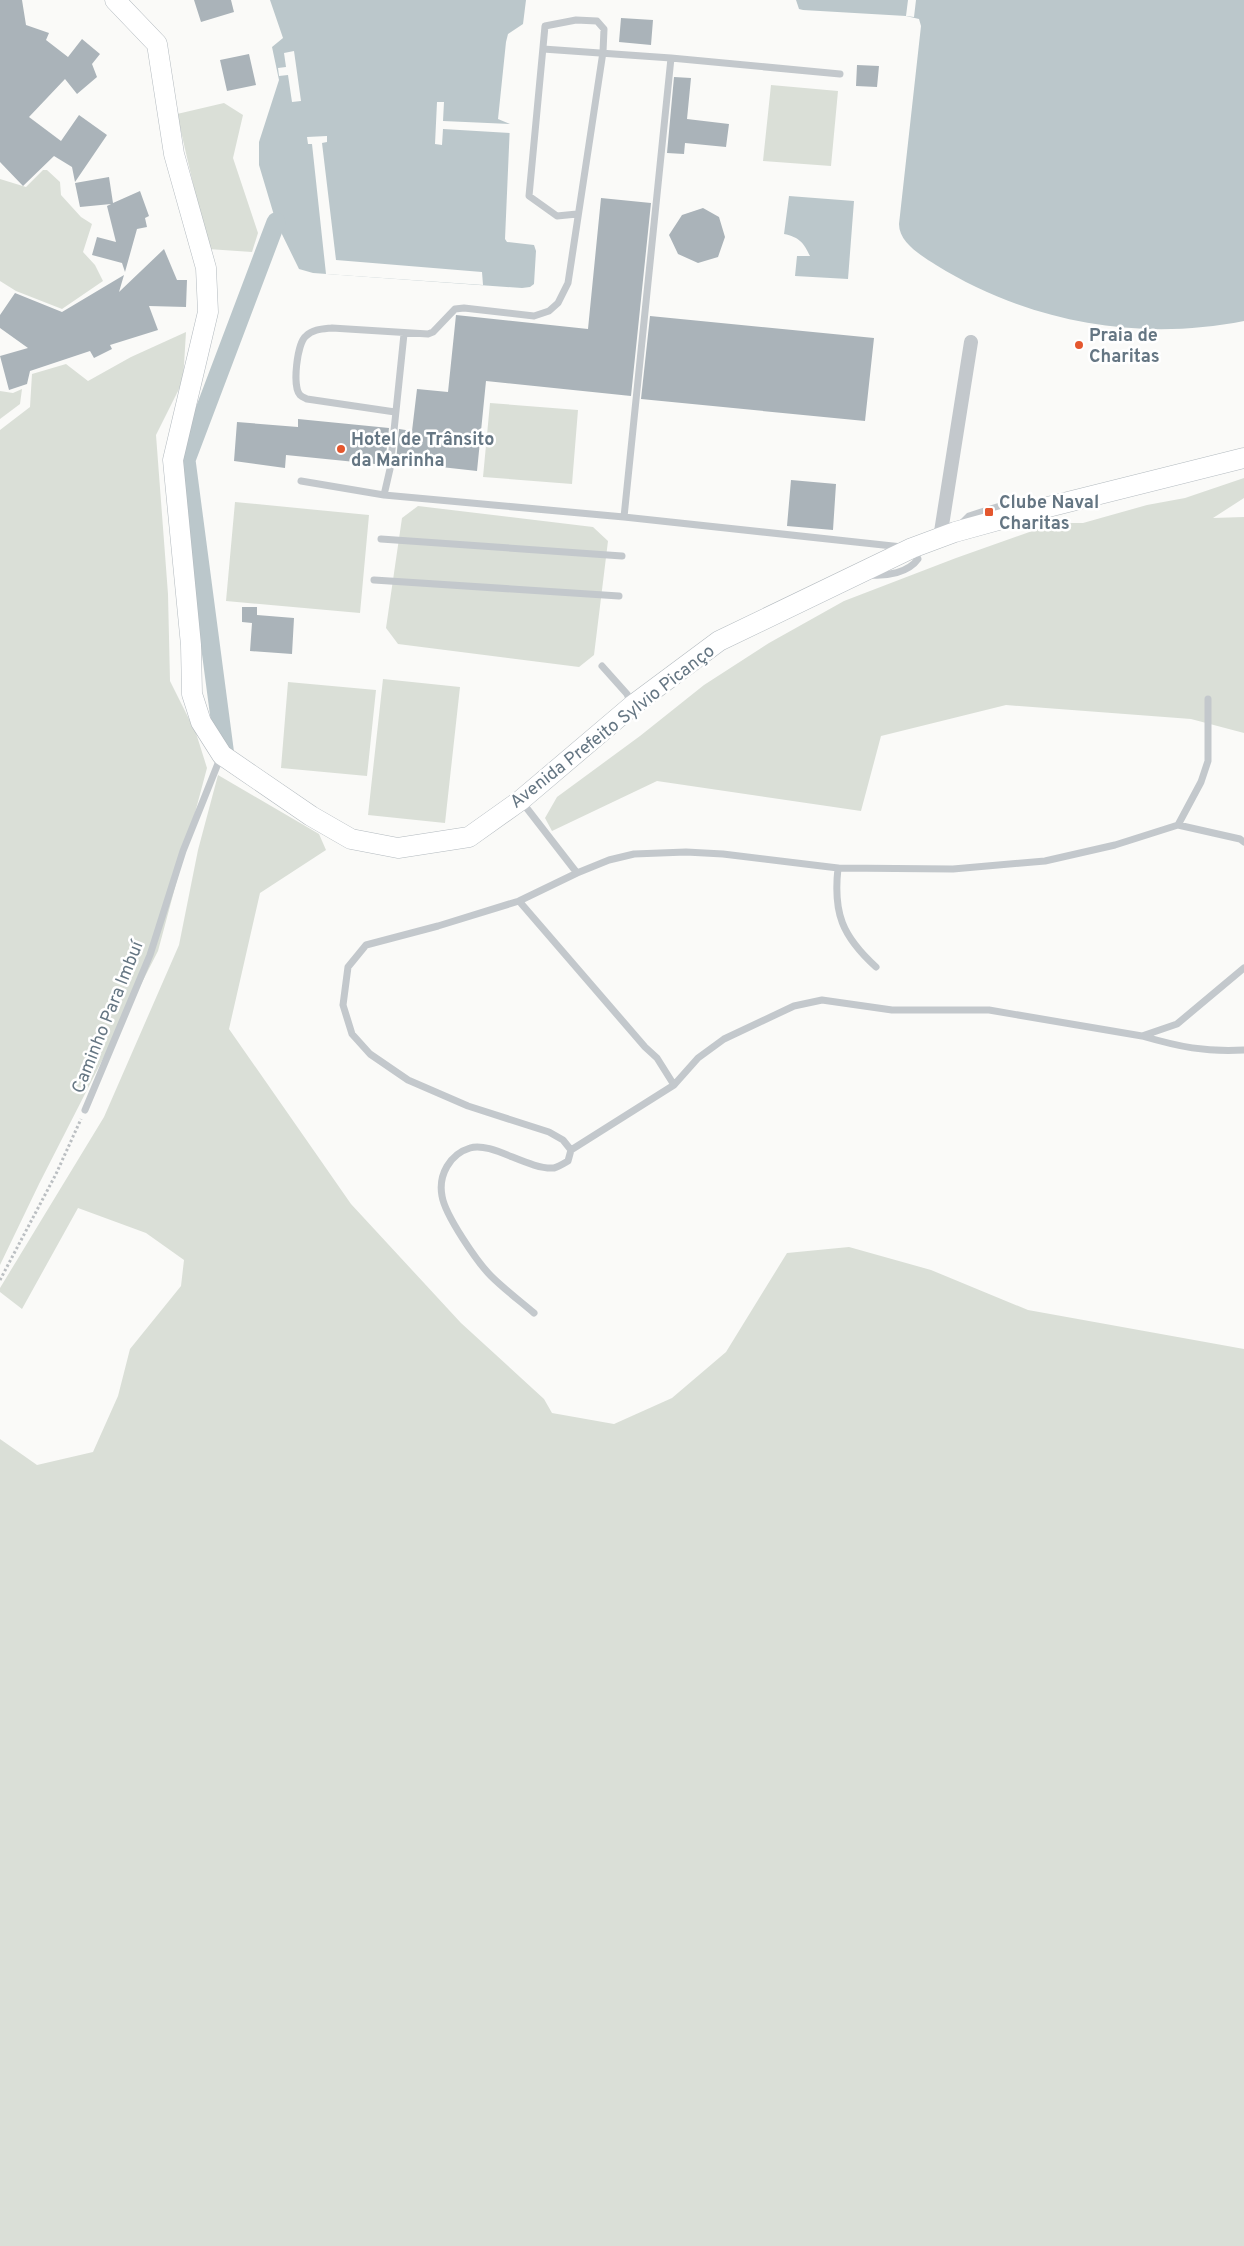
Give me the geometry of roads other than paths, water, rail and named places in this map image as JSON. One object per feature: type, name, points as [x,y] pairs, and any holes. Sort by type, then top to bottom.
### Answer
[{"type":"street","points":[[116,0],[157,44],[174,154],[206,268],[208,312],[173,460],[191,645],[192,694],[201,722],[222,755]]},
{"type":"street","points":[[948,535],[971,342]]},
{"type":"street","name":"Avenida Prefeito Sylvio Picanço","points":[[222,755],[311,816],[351,839],[398,848],[469,838],[521,800],[633,705],[720,641],[912,548],[948,535],[1024,513],[1244,458]]},
{"type":"lane","points":[[395,412],[308,399],[300,395],[296,386],[298,346],[306,336],[318,329],[332,328],[404,334],[433,332],[455,309],[464,308],[534,316],[550,311],[558,303],[568,283],[603,52],[604,28],[597,20],[576,20],[545,26],[529,196],[557,216],[577,214]]},
{"type":"lane","points":[[543,49],[603,52],[840,74]]},
{"type":"lane","points":[[624,517],[671,58]]},
{"type":"lane","points":[[384,495],[390,469],[404,334]]},
{"type":"lane","points":[[301,481],[384,495],[624,517],[912,548]]},
{"type":"lane","points":[[381,539],[622,556]]},
{"type":"lane","points":[[374,580],[619,596]]},
{"type":"lane","points":[[602,666],[627,694],[633,705]]},
{"type":"lane","points":[[1178,825],[1201,782],[1208,761],[1208,699]]},
{"type":"lane","name":"Caminho Para Imbuí","points":[[85,1110],[150,955],[183,851],[222,755]]},
{"type":"lane","points":[[521,800],[577,873]]},
{"type":"lane","points":[[571,1150],[563,1140],[549,1132],[468,1106],[408,1080],[370,1054],[352,1034],[343,1005],[348,967],[366,945],[438,926],[519,901],[577,873],[609,860],[634,854],[686,852],[723,854],[838,868],[953,869],[1045,861],[1115,845],[1178,825],[1240,839],[1244,842]]},
{"type":"lane","points":[[838,868],[835,890],[842,924],[856,949],[876,966]]},
{"type":"lane","points":[[519,901],[645,1047],[657,1058],[674,1085]]},
{"type":"lane","points":[[1142,1036],[1177,1024],[1244,968]]},
{"type":"lane","points":[[534,1313],[490,1275],[456,1228],[442,1196],[443,1174],[452,1158],[471,1147],[488,1148],[535,1166],[555,1168],[568,1162],[571,1150],[674,1085],[698,1058],[724,1039],[794,1006],[822,1000],[906,1011],[989,1010],[1142,1036],[1183,1048],[1220,1051],[1244,1050]]},
{"type":"waterway","points":[[225,756],[186,460],[276,222]]},
{"type":"place","name":"Praia de Charitas","points":[[1079,345]]},
{"type":"place","name":"Hotel de Trânsito da Marinha","points":[[341,449]]},
{"type":"place","name":"Clube Naval Charitas","points":[[989,512]]}]
